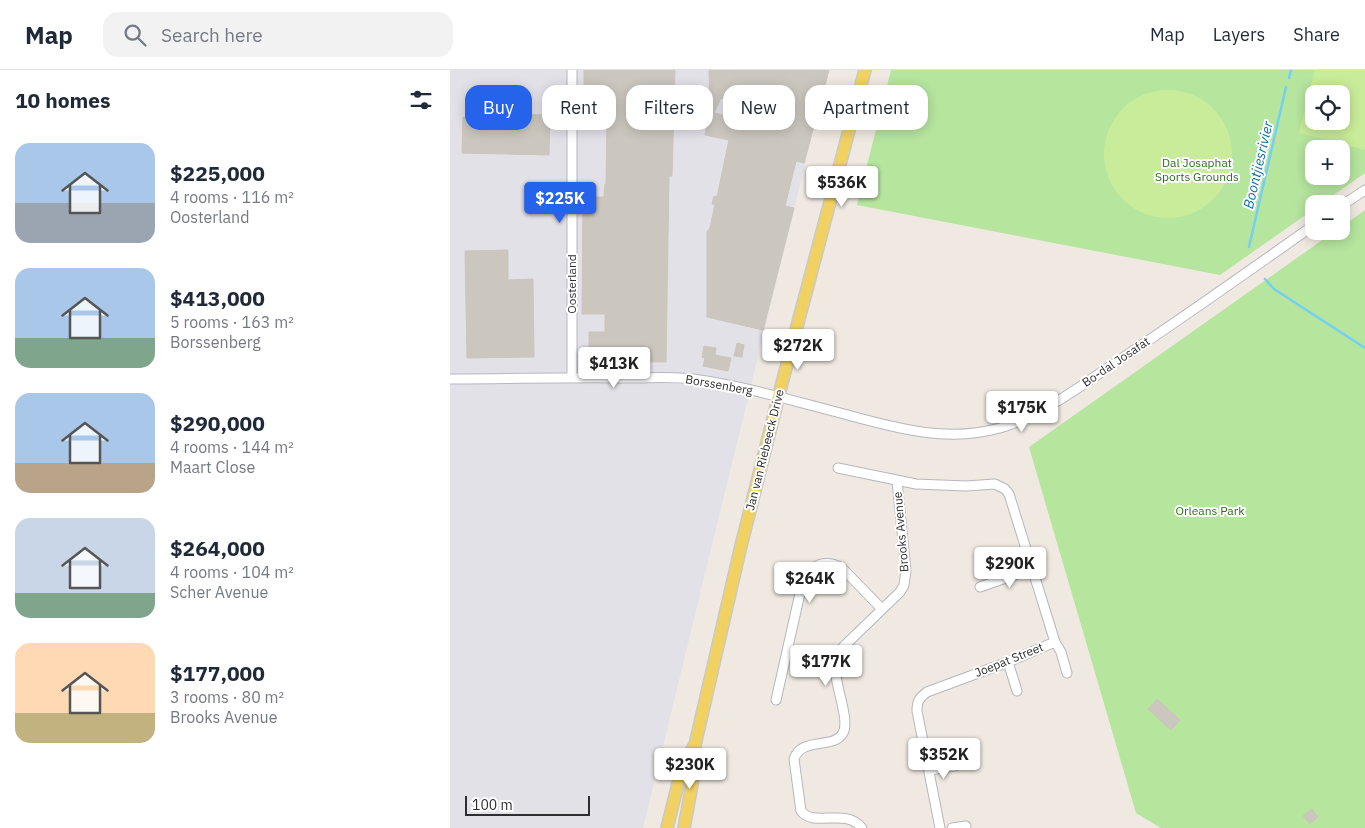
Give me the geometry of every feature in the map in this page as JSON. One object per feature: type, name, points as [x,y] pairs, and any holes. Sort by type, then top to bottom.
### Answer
[{"type":"main road","name":"Jan van Riebeeck Drive","points":[[684,828],[695,768],[695,745],[778,397],[865,70]]},
{"type":"main road","name":"Jan van Riebeeck Drive","points":[[667,828],[682,768],[695,745]]},
{"type":"street","name":"Oosterland","points":[[572,70],[572,377]]},
{"type":"street","points":[[1350,200],[1365,190]]},
{"type":"street","name":"Bo-dal Josafat","points":[[778,397],[902,430],[928,434],[974,433],[999,428],[1024,419],[1050,406],[1190,313],[1305,231]]},
{"type":"street","name":"Borssenberg","points":[[450,379],[691,378],[778,397]]},
{"type":"street","name":"Joepat Street","points":[[838,468],[897,481],[966,486],[995,484],[1005,489],[1009,494],[1055,642],[1008,662],[927,692],[920,697],[917,703],[917,711],[940,828]]},
{"type":"street","name":"Brooks Avenue","points":[[862,828],[856,822],[848,820],[819,824],[810,822],[804,817],[801,810],[794,759],[796,754],[807,746],[836,740],[842,735],[844,720],[836,677],[836,658],[841,649],[900,592],[904,585],[906,578],[897,481]]},
{"type":"street","points":[[776,700],[803,580],[808,571],[814,566],[834,563],[842,568],[882,608]]},
{"type":"street","points":[[980,587],[1032,569]]},
{"type":"street","points":[[1055,642],[1061,652],[1067,673]]},
{"type":"street","points":[[1008,662],[1017,690]]},
{"type":"street","points":[[930,770],[955,766]]},
{"type":"street","points":[[952,828],[966,826]]},
{"type":"shaded area","points":[[450,70],[828,70],[824,85],[805,85],[805,130],[813,130],[643,828],[450,828]]},
{"type":"green space","name":"Dal Josaphat Sports Grounds","points":[[891,70],[1365,70],[1365,173],[1350,184],[1350,140],[1305,140],[1305,185],[1348,185],[1334,195],[1305,195],[1305,215],[1220,275],[857,205],[876,130],[928,130],[928,85],[887,85]]},
{"type":"green space","points":[[1315,70],[1365,70],[1365,150],[1350,146],[1350,140],[1326,140],[1299,133],[1305,109],[1305,130],[1350,130],[1350,85],[1311,85]]},
{"type":"green space","points":[[1168,90],[1193,94],[1214,108],[1228,129],[1232,154],[1228,179],[1214,200],[1193,214],[1168,218],[1143,214],[1122,200],[1108,179],[1104,154],[1108,129],[1122,108],[1143,94]]},
{"type":"green space","name":"Orleans Park","points":[[1365,210],[1365,828],[1161,828],[1136,813],[1029,447],[1322,240],[1350,240],[1350,221]]},
{"type":"building","points":[[584,70],[675,70],[675,85],[626,85],[626,130],[673,130],[672,176],[669,176],[666,362],[591,361],[591,367],[585,367],[580,361],[580,355],[589,355],[589,332],[605,332],[605,314],[582,314],[583,197],[604,197],[607,130],[616,130],[616,85],[584,85]]},
{"type":"building","points":[[709,70],[829,70],[825,85],[805,85],[805,130],[813,130],[804,163],[796,161],[785,206],[794,208],[763,330],[707,317],[707,232],[710,228],[715,204],[712,204],[714,196],[717,197],[729,140],[705,135],[706,130],[713,130],[713,85],[709,85]]},
{"type":"building","points":[[532,115],[542,115],[542,130],[550,130],[549,155],[462,153],[463,117],[465,117],[465,130],[532,130]]},
{"type":"building","points":[[508,250],[508,280],[533,279],[534,357],[467,358],[465,251]]},
{"type":"building","points":[[737,343],[744,345],[742,357],[734,356]]},
{"type":"building","points":[[704,346],[716,348],[715,355],[731,358],[728,371],[703,366],[705,358],[702,357]]},
{"type":"building","points":[[1157,699],[1180,720],[1171,730],[1148,709]]},
{"type":"building","points":[[1312,809],[1318,817],[1310,824],[1303,816]]},
{"type":"waterway","name":"Boontjiesrivier","points":[[1289,78],[1291,70]]},
{"type":"waterway","name":"Boontjiesrivier","points":[[1249,247],[1286,87]]},
{"type":"waterway","name":"Boontjiesrivier","points":[[1265,279],[1274,289],[1365,348]]}]
